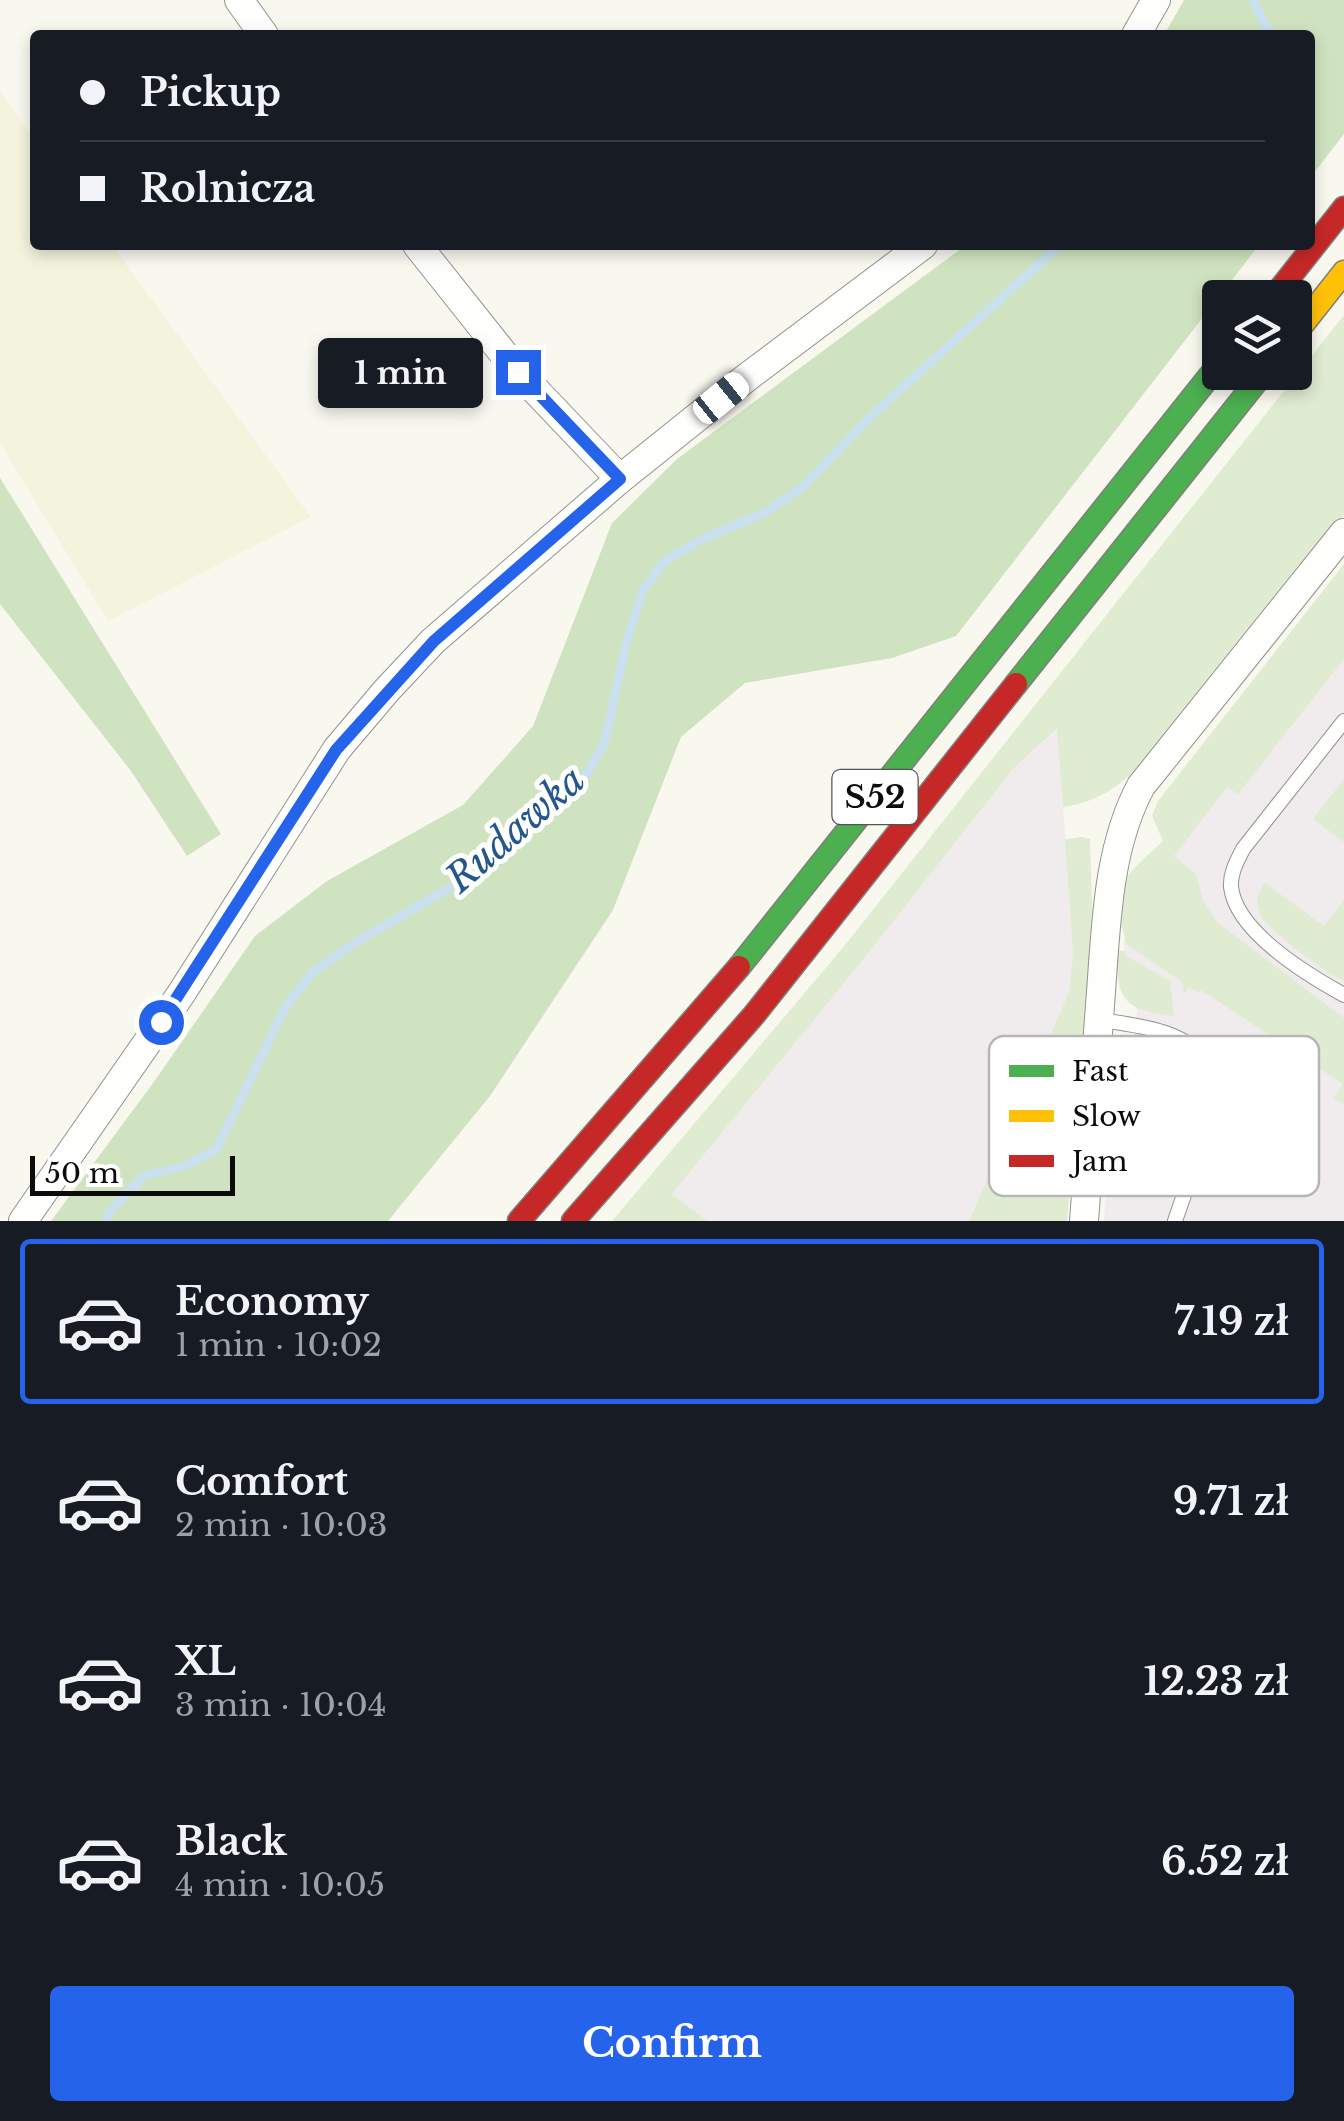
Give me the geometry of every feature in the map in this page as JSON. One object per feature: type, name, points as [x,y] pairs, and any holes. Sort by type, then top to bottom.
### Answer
[{"type":"highway","points":[[1315,244],[1344,208]]},
{"type":"highway","points":[[1286,280],[1310,250]]},
{"type":"highway","points":[[1312,312],[1344,272]]},
{"type":"highway","name":"S52","points":[[519,1221],[722,988],[1202,387]]},
{"type":"highway","name":"S52","points":[[573,1221],[754,1015],[1250,390]]},
{"type":"street","points":[[239,0],[260,30]]},
{"type":"street","points":[[1139,30],[1156,0]]},
{"type":"street","points":[[421,250],[518,372],[620,479]]},
{"type":"street","points":[[23,1221],[181,994],[336,750],[434,641],[620,479],[746,378],[917,250]]},
{"type":"street","points":[[1098,1036],[1106,935],[1118,844],[1126,815],[1141,786],[1344,533]]},
{"type":"street","points":[[1084,1221],[1086,1196]]},
{"type":"lane","points":[[1344,721],[1243,849],[1233,867],[1231,886],[1247,924],[1316,980],[1344,996]]},
{"type":"lane","points":[[1099,1020],[1136,1025],[1171,1036]]},
{"type":"lane","points":[[1175,1221],[1183,1196]]},
{"type":"shaded area","points":[[1344,613],[1344,1221],[1104,1221],[1106,1196],[1319,1196],[1319,1036],[1134,1036],[1137,1010],[1122,982],[1128,884]]},
{"type":"shaded area","points":[[1058,729],[1073,955],[1069,992],[1050,1036],[989,1036],[989,1175],[969,1221],[708,1221],[672,1194],[1013,769]]},
{"type":"green space","points":[[1184,0],[1344,0],[1344,134],[1315,172],[1315,30],[1167,30]]},
{"type":"green space","points":[[0,92],[30,133],[30,250],[116,250],[311,517],[108,621],[0,443]]},
{"type":"green space","points":[[959,250],[1255,250],[1232,280],[1202,280],[1202,319],[956,636],[892,658],[745,683],[681,737],[613,910],[490,1096],[388,1221],[51,1221],[255,936],[327,881],[463,805],[533,726],[612,523],[677,459]]},
{"type":"green space","points":[[1344,315],[1344,515],[1143,763],[1125,779],[1097,797],[1063,807],[1057,729],[1013,769],[672,1194],[708,1221],[612,1221],[845,945],[1285,390],[1312,390],[1312,355]]},
{"type":"green space","points":[[0,478],[221,834],[187,856],[131,771],[0,604]]},
{"type":"green space","points":[[1344,564],[1344,659],[1238,794],[1227,787],[1174,856],[1196,874],[1204,903],[1218,923],[1344,1018],[1344,1105],[1334,1098],[1343,1084],[1319,1068],[1319,1036],[1270,1036],[1201,990],[1199,993],[1189,987],[1184,994],[1182,982],[1125,943],[1120,894],[1136,866],[1163,841],[1152,816],[1158,801]]},
{"type":"green space","points":[[1344,779],[1344,842],[1313,819]]},
{"type":"green space","points":[[1065,839],[1090,839],[1093,932],[1084,1036],[1050,1036],[1069,992],[1073,955]]},
{"type":"green space","points":[[1265,883],[1324,926],[1344,900],[1344,981],[1298,951],[1265,921],[1257,902]]},
{"type":"green space","points":[[1118,950],[1170,981],[1174,1016],[1144,1010],[1126,1000],[1119,981]]},
{"type":"green space","points":[[989,1175],[989,1196],[1069,1196],[1067,1221],[969,1221]]},
{"type":"waterway","name":"Rudawka","points":[[1253,0],[1268,30]]},
{"type":"waterway","name":"Rudawka","points":[[106,1221],[111,1210],[144,1176],[184,1166],[216,1150],[286,1006],[313,972],[361,939],[458,883],[552,811],[583,780],[604,744],[626,643],[643,590],[664,562],[700,540],[764,513],[802,488],[868,419],[1054,250]]},
{"type":"traffic: fast","points":[[739,967],[1202,386]]},
{"type":"traffic: fast","points":[[1016,684],[1250,390]]},
{"type":"traffic: slow","points":[[1312,312],[1344,272]]},
{"type":"traffic: jam","points":[[1315,245],[1344,208]]},
{"type":"traffic: jam","points":[[1287,280],[1311,250]]},
{"type":"traffic: jam","points":[[573,1221],[754,1015],[1016,684]]},
{"type":"traffic: jam","points":[[519,1221],[739,967]]},
{"type":"route","points":[[161,1022],[336,750],[434,641],[620,479],[518,372]]}]
